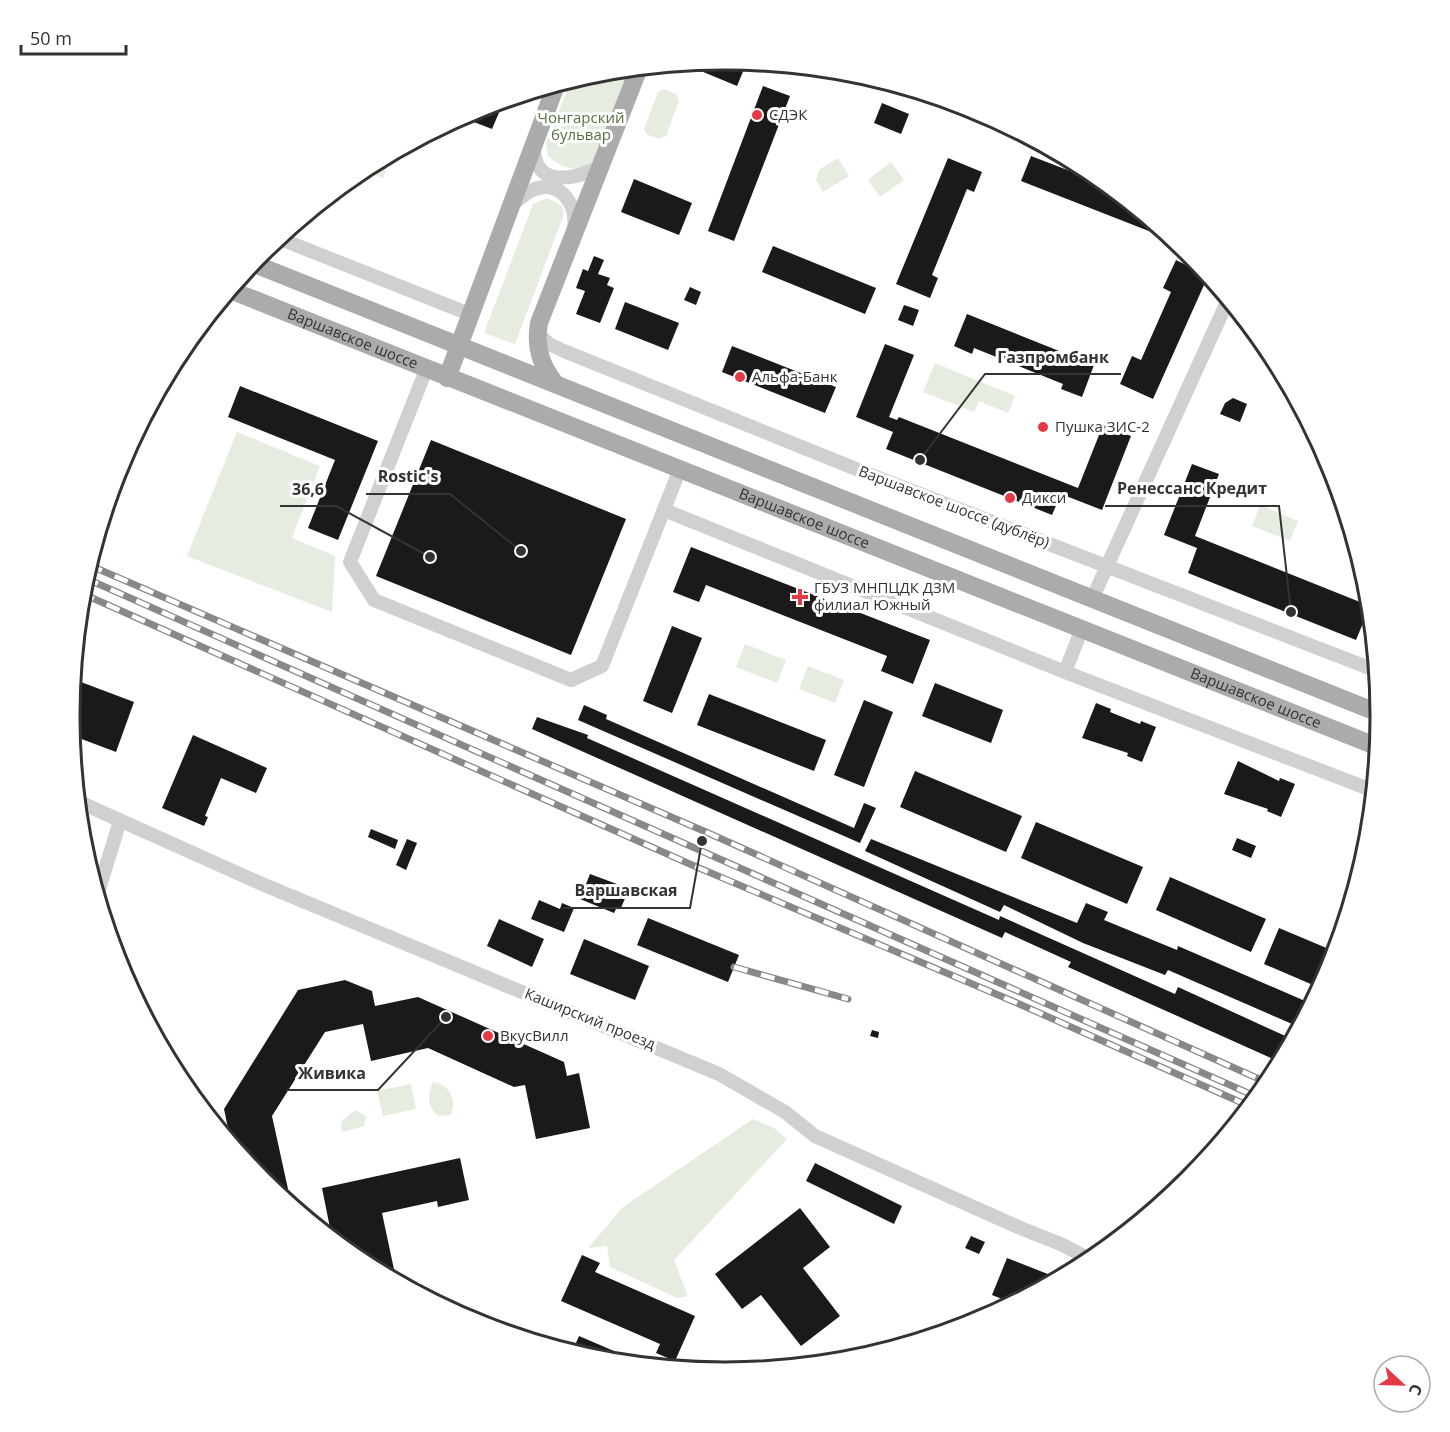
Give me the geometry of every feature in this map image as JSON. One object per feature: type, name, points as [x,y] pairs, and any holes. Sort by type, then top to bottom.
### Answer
[{"type":"main road","points":[[554,382],[544,368],[538,353],[537,333],[574,230],[636,77]]},
{"type":"main road","points":[[447,378],[553,94]]},
{"type":"main road","points":[[262,267],[1370,709]]},
{"type":"main road","name":"Варшавское шоссе","points":[[237,293],[1369,744]]},
{"type":"street","points":[[534,141],[536,163],[548,175],[562,179],[574,178],[601,166]]},
{"type":"street","points":[[510,207],[534,189],[548,187],[562,192],[574,209],[574,230]]},
{"type":"street","points":[[288,242],[472,315]]},
{"type":"street","points":[[1093,597],[1106,564],[1224,308]]},
{"type":"street","name":"Варшавское шоссе (дублёр)","points":[[537,333],[549,344],[564,351],[739,422],[1044,543],[1106,564],[1368,667]]},
{"type":"street","points":[[426,370],[350,562],[374,600],[571,680],[602,666],[680,469]]},
{"type":"street","points":[[664,510],[1065,672],[1366,788]]},
{"type":"street","points":[[1065,672],[1082,631]]},
{"type":"street","name":"Каширский проезд","points":[[86,805],[262,884],[719,1074],[785,1112],[816,1136],[1081,1255]]},
{"type":"street","points":[[101,883],[120,821]]},
{"type":"green space","name":"Чонгарский бульвар","points":[[627,78],[595,162],[576,169],[565,167],[548,156],[546,143],[567,90]]},
{"type":"green space","points":[[663,89],[676,94],[679,101],[666,136],[659,139],[646,134],[644,129],[658,92]]},
{"type":"green space","points":[[838,158],[849,176],[823,192],[816,180],[819,170]]},
{"type":"green space","points":[[891,162],[904,180],[880,197],[868,180]]},
{"type":"green space","points":[[388,166],[383,178],[374,174]]},
{"type":"green space","points":[[547,198],[562,206],[564,214],[515,344],[484,333],[533,204]]},
{"type":"green space","points":[[935,363],[1015,396],[1008,413],[979,401],[974,412],[923,392]]},
{"type":"green space","points":[[237,432],[320,466],[292,538],[335,556],[332,612],[187,556]]},
{"type":"green space","points":[[1260,505],[1298,521],[1290,541],[1252,526]]},
{"type":"green space","points":[[745,644],[786,660],[777,683],[736,667]]},
{"type":"green space","points":[[808,666],[844,680],[835,703],[799,689]]},
{"type":"green space","points":[[433,1082],[444,1086],[451,1094],[453,1109],[451,1115],[439,1116],[432,1109],[429,1096]]},
{"type":"green space","points":[[411,1084],[416,1109],[383,1116],[377,1091]]},
{"type":"green space","points":[[355,1110],[366,1116],[364,1126],[343,1132],[342,1121]]},
{"type":"green space","points":[[753,1119],[774,1128],[787,1139],[674,1260],[688,1296],[677,1298],[610,1267],[607,1246],[588,1248],[623,1207]]},
{"type":"building","points":[[701,71],[743,71],[737,86]]},
{"type":"building","points":[[763,86],[790,96],[734,241],[708,231]]},
{"type":"building","points":[[882,103],[909,114],[901,134],[874,123]]},
{"type":"building","points":[[499,112],[492,129],[474,122]]},
{"type":"building","points":[[1031,156],[1072,172],[1118,204],[1153,232],[1021,181]]},
{"type":"building","points":[[948,158],[982,172],[974,192],[967,189],[932,275],[938,278],[930,298],[896,284]]},
{"type":"building","points":[[634,179],[692,203],[679,235],[621,212]]},
{"type":"building","points":[[773,246],[876,288],[865,314],[762,272]]},
{"type":"building","points":[[594,256],[604,260],[598,274],[610,278],[607,285],[614,288],[600,323],[576,314],[585,291],[576,288],[583,269],[588,271]]},
{"type":"building","points":[[1176,260],[1186,265],[1204,284],[1153,399],[1120,384],[1132,356],[1141,360],[1171,292],[1163,288]]},
{"type":"building","points":[[690,287],[701,292],[696,305],[684,300]]},
{"type":"building","points":[[625,302],[679,323],[668,350],[615,329]]},
{"type":"building","points":[[904,305],[919,310],[913,326],[898,320]]},
{"type":"building","points":[[967,314],[1094,365],[1082,397],[1061,389],[1063,384],[974,348],[972,354],[954,346]]},
{"type":"building","points":[[885,344],[914,355],[889,417],[897,420],[899,417],[1078,488],[1103,425],[1131,436],[1102,510],[1061,494],[1052,515],[886,449],[893,432],[856,417]]},
{"type":"building","points":[[732,346],[836,387],[825,413],[722,372]]},
{"type":"building","points":[[240,386],[378,441],[338,540],[308,528],[335,460],[228,417]]},
{"type":"building","points":[[1233,398],[1247,404],[1240,422],[1220,414],[1225,403]]},
{"type":"building","points":[[431,440],[626,519],[571,655],[376,576]]},
{"type":"building","points":[[1192,464],[1219,474],[1195,536],[1360,602],[1363,622],[1356,640],[1188,573],[1197,548],[1164,535]]},
{"type":"building","points":[[691,547],[930,640],[913,684],[881,671],[887,656],[706,585],[699,602],[673,592]]},
{"type":"building","points":[[672,626],[702,638],[672,713],[643,701]]},
{"type":"building","points":[[81,682],[134,702],[116,752],[81,739]]},
{"type":"building","points":[[935,683],[1003,710],[991,743],[922,716]]},
{"type":"building","points":[[709,694],[826,740],[814,771],[697,725]]},
{"type":"building","points":[[864,700],[893,712],[864,787],[834,775]]},
{"type":"building","points":[[1096,703],[1111,709],[1110,712],[1140,724],[1141,721],[1156,727],[1142,762],[1127,756],[1128,753],[1082,738]]},
{"type":"building","points":[[584,705],[607,715],[606,719],[854,828],[864,803],[876,808],[860,843],[578,720]]},
{"type":"building","points":[[537,717],[588,735],[587,738],[999,920],[1000,916],[1175,994],[1178,987],[1286,1036],[1272,1058],[1068,967],[1071,962],[1005,932],[1002,938],[532,729]]},
{"type":"building","points":[[193,735],[267,768],[256,793],[221,778],[205,816],[208,817],[204,826],[162,808]]},
{"type":"building","points":[[1238,761],[1279,781],[1280,778],[1295,784],[1281,817],[1267,811],[1268,809],[1224,794]]},
{"type":"building","points":[[915,771],[1022,816],[1006,852],[900,807]]},
{"type":"building","points":[[1036,822],[1143,867],[1127,904],[1021,858]]},
{"type":"building","points":[[371,829],[398,840],[395,849],[368,837]]},
{"type":"building","points":[[1237,838],[1256,846],[1251,858],[1232,850]]},
{"type":"building","points":[[407,839],[417,843],[406,870],[396,865]]},
{"type":"building","points":[[871,839],[1077,923],[1086,903],[1108,912],[1104,920],[1177,950],[1178,946],[1304,1001],[1292,1024],[1168,970],[1165,975],[1083,943],[1004,905],[1000,912],[865,851]]},
{"type":"building","points":[[590,874],[625,887],[622,894],[626,896],[621,908],[617,907],[614,913],[580,899]]},
{"type":"building","points":[[1170,877],[1266,919],[1251,952],[1156,910]]},
{"type":"building","points":[[539,900],[560,909],[562,903],[574,908],[564,932],[531,919]]},
{"type":"building","points":[[648,918],[739,955],[728,982],[637,945]]},
{"type":"building","points":[[499,919],[544,939],[532,967],[487,946]]},
{"type":"building","points":[[1279,928],[1327,948],[1311,984],[1264,964]]},
{"type":"building","points":[[584,939],[649,966],[635,1000],[570,974]]},
{"type":"building","points":[[345,980],[372,991],[375,1006],[418,997],[564,1062],[567,1076],[579,1073],[590,1128],[536,1139],[525,1085],[514,1087],[428,1048],[371,1061],[363,1024],[325,1032],[272,1116],[287,1189],[228,1127],[224,1109],[298,990]]},
{"type":"building","points":[[872,1030],[879,1032],[878,1038],[870,1036]]},
{"type":"building","points":[[460,1158],[469,1200],[438,1207],[437,1201],[382,1213],[394,1270],[330,1226],[322,1188]]},
{"type":"building","points":[[815,1163],[902,1206],[894,1224],[806,1181]]},
{"type":"building","points":[[800,1208],[830,1247],[803,1268],[840,1316],[801,1346],[761,1295],[742,1309],[715,1274]]},
{"type":"building","points":[[971,1236],[985,1242],[979,1254],[965,1248]]},
{"type":"building","points":[[582,1255],[600,1263],[595,1272],[695,1316],[676,1359],[670,1359],[656,1353],[660,1344],[561,1301]]},
{"type":"building","points":[[1007,1258],[1049,1274],[1002,1299],[992,1295]]},
{"type":"building","points":[[579,1336],[616,1352],[599,1349],[576,1344]]},
{"type":"railway","points":[[97,568],[706,832],[1259,1079]]},
{"type":"railway","points":[[94,582],[1249,1093]]},
{"type":"railway","points":[[91,597],[692,865],[1017,1003],[1242,1103]]},
{"type":"railway","points":[[734,967],[848,999]]},
{"type":"place","name":"СДЭК","points":[[757,115]]},
{"type":"place","name":"Альфа-Банк","points":[[740,377]]},
{"type":"place","name":"Пушка ЗИС-2","points":[[1043,427]]},
{"type":"place","name":"Газпромбанк","points":[[920,460]]},
{"type":"place","name":"Дикси","points":[[1010,498]]},
{"type":"place","name":"Rostic's","points":[[521,551]]},
{"type":"place","name":"36,6","points":[[430,557]]},
{"type":"place","name":"ГБУЗ МНПЦДК ДЗМ филиал Южный","points":[[800,597]]},
{"type":"place","name":"Ренессанс Кредит","points":[[1291,612]]},
{"type":"place","name":"Варшавская","points":[[702,841]]},
{"type":"place","name":"Живика","points":[[446,1017]]},
{"type":"place","name":"ВкусВилл","points":[[488,1036]]}]
